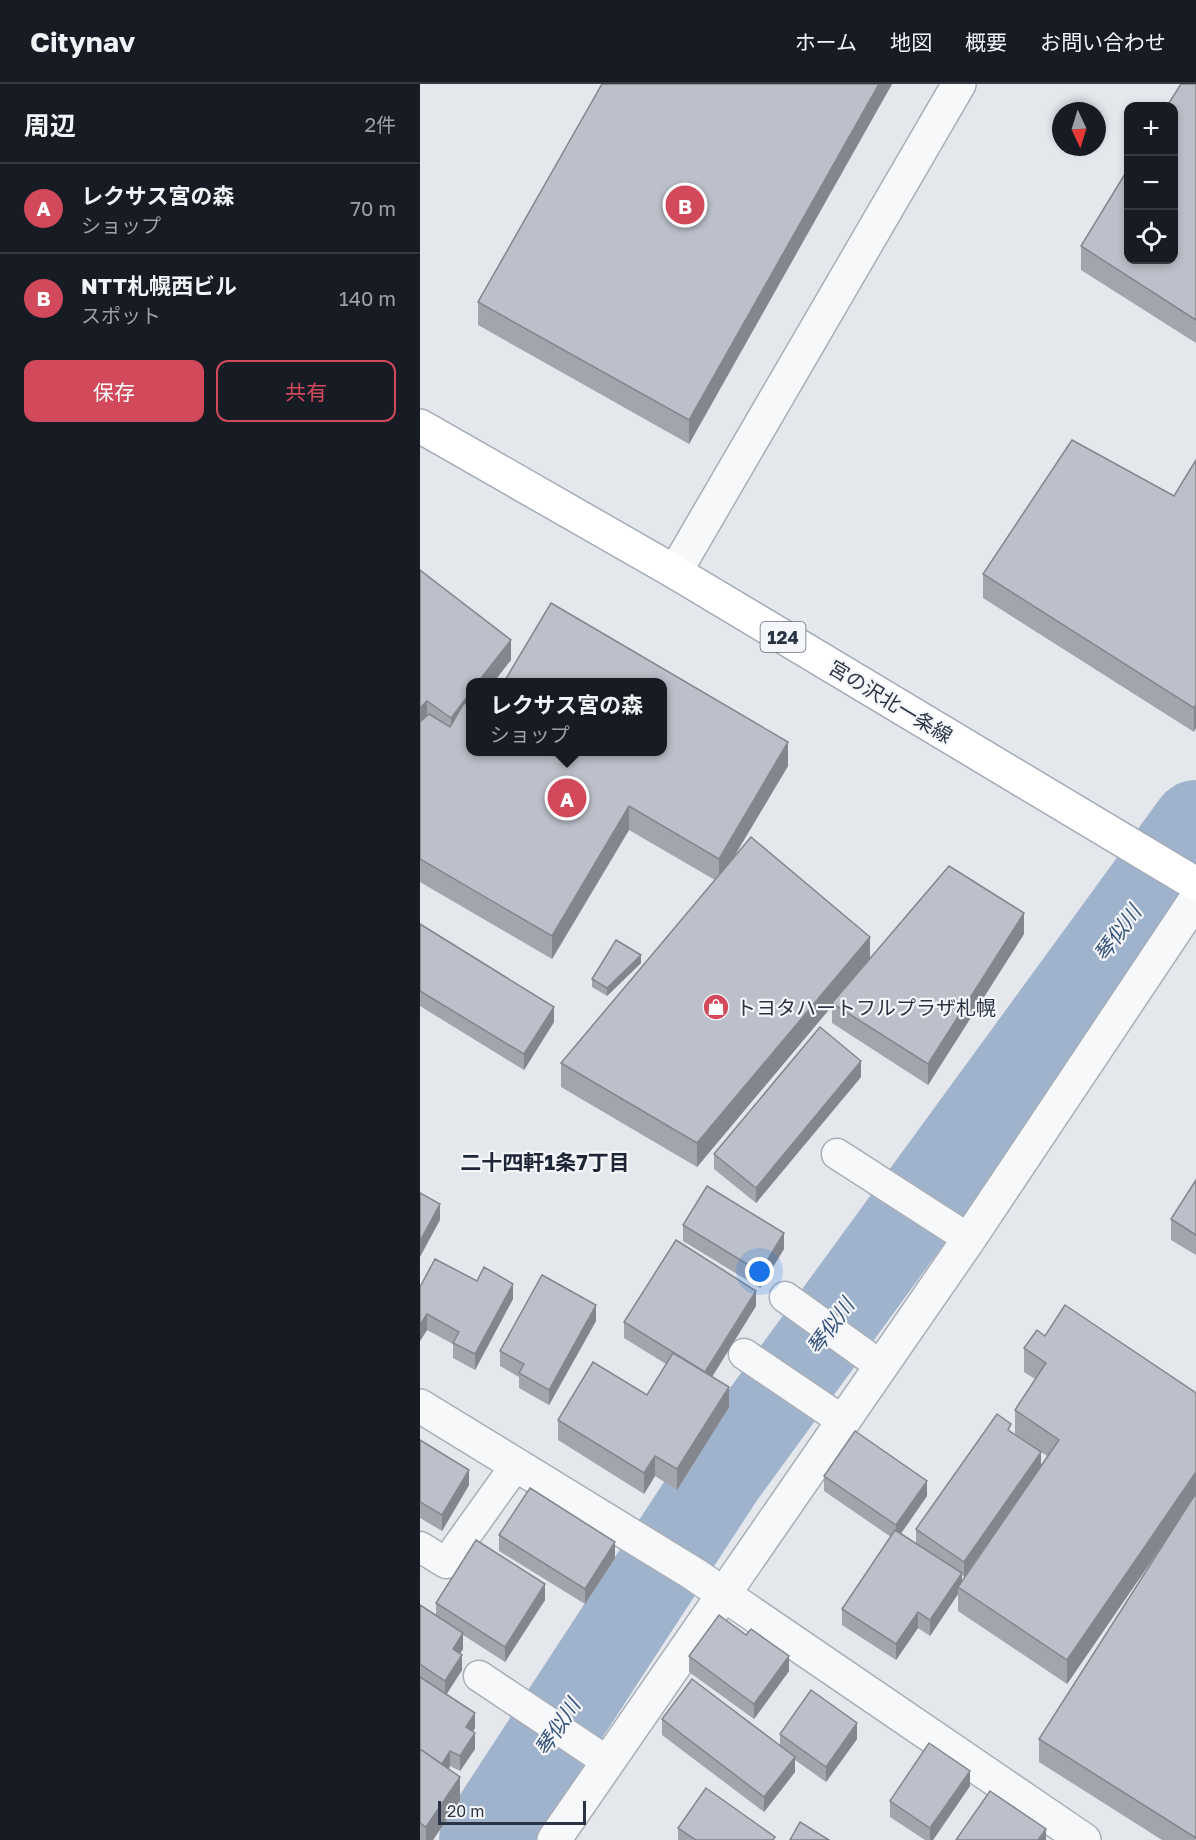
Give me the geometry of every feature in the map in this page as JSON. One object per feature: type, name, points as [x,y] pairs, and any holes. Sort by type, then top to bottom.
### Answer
[{"type":"main road","name":"宮の沢北一条線","points":[[420,426],[675,572],[1143,852],[1192,886]]},
{"type":"street","points":[[675,572],[959,84]]},
{"type":"street","points":[[554,1840],[596,1754],[722,1595],[969,1239],[1192,886]]},
{"type":"street","points":[[420,1406],[694,1574],[1084,1840]]},
{"type":"lane","points":[[837,1154],[969,1239]]},
{"type":"lane","points":[[794,1305],[881,1366]]},
{"type":"lane","points":[[749,1358],[843,1421]]},
{"type":"lane","points":[[420,1547],[446,1563],[516,1465]]},
{"type":"lane","points":[[479,1676],[596,1754]]},
{"type":"building","points":[[602,84],[879,84],[689,420],[478,302]]},
{"type":"building","points":[[1181,84],[1196,84],[1196,320],[1081,246],[1124,176],[1124,264],[1178,264],[1178,102],[1170,102]]},
{"type":"building","points":[[1072,440],[1174,496],[1196,460],[1196,704],[1194,708],[983,574]]},
{"type":"building","points":[[420,570],[511,640],[481,678],[466,678],[466,698],[451,718],[427,701],[420,708]]},
{"type":"building","points":[[551,603],[788,742],[719,859],[629,806],[552,936],[420,859],[420,722],[429,714],[450,727],[464,703],[466,704],[466,756],[667,756],[667,678],[506,678]]},
{"type":"building","points":[[751,837],[870,937],[697,1143],[561,1063]]},
{"type":"building","points":[[949,866],[1024,913],[928,1064],[832,1003]]},
{"type":"building","points":[[420,924],[554,1007],[524,1054],[420,991]]},
{"type":"building","points":[[616,940],[641,955],[607,988],[592,979]]},
{"type":"building","points":[[820,1027],[861,1061],[756,1188],[714,1154]]},
{"type":"building","points":[[1196,1180],[1196,1235],[1171,1219]]},
{"type":"building","points":[[707,1186],[784,1233],[760,1272],[683,1225]]},
{"type":"building","points":[[420,1193],[440,1204],[420,1241]]},
{"type":"building","points":[[676,1240],[756,1291],[705,1372],[624,1322]]},
{"type":"building","points":[[435,1259],[477,1281],[484,1267],[513,1284],[475,1354],[453,1343],[459,1332],[427,1314],[420,1325],[420,1287]]},
{"type":"building","points":[[542,1275],[596,1305],[549,1390],[519,1373],[524,1364],[500,1351]]},
{"type":"building","points":[[1065,1305],[1196,1393],[1196,1472],[1067,1660],[958,1587],[1059,1440],[1015,1410],[1046,1363],[1024,1348],[1037,1330],[1045,1336]]},
{"type":"building","points":[[673,1353],[729,1387],[677,1469],[655,1456],[644,1473],[558,1420],[593,1362],[647,1395]]},
{"type":"building","points":[[997,1414],[1011,1424],[1008,1430],[1041,1452],[964,1562],[916,1529]]},
{"type":"building","points":[[855,1431],[927,1481],[896,1525],[824,1476]]},
{"type":"building","points":[[420,1440],[469,1470],[442,1515],[420,1502]]},
{"type":"building","points":[[530,1488],[615,1542],[585,1589],[499,1535]]},
{"type":"building","points":[[1196,1493],[1196,1838],[1039,1739]]},
{"type":"building","points":[[895,1530],[962,1573],[930,1620],[918,1612],[896,1644],[842,1609]]},
{"type":"building","points":[[476,1540],[545,1584],[505,1647],[436,1603]]},
{"type":"building","points":[[420,1605],[463,1633],[453,1649],[462,1655],[445,1681],[420,1664]]},
{"type":"building","points":[[719,1615],[746,1635],[751,1629],[789,1656],[754,1704],[689,1656]]},
{"type":"building","points":[[420,1677],[475,1713],[466,1727],[475,1733],[460,1756],[450,1751],[442,1764],[420,1749]]},
{"type":"building","points":[[692,1679],[795,1757],[764,1797],[662,1719]]},
{"type":"building","points":[[811,1690],[857,1723],[826,1767],[780,1734]]},
{"type":"building","points":[[929,1743],[970,1771],[930,1828],[890,1801]]},
{"type":"building","points":[[420,1749],[460,1777],[426,1827],[420,1823]]},
{"type":"building","points":[[706,1788],[775,1837],[773,1840],[696,1840],[678,1828]]},
{"type":"building","points":[[990,1791],[1046,1829],[1038,1840],[956,1840]]},
{"type":"building","points":[[800,1822],[829,1840],[790,1840]]},
{"type":"waterway","name":"琴似川","points":[[483,1840],[721,1475],[1196,824]]},
{"type":"place","name":"NTT札幌西ビル","points":[[685,205]]},
{"type":"place","name":"レクサス宮の森","points":[[567,798]]},
{"type":"place","name":"トヨタハートフルプラザ札幌","points":[[716,1007]]},
{"type":"district","name":"二十四軒1条7丁目","points":[[545,1162]]}]
